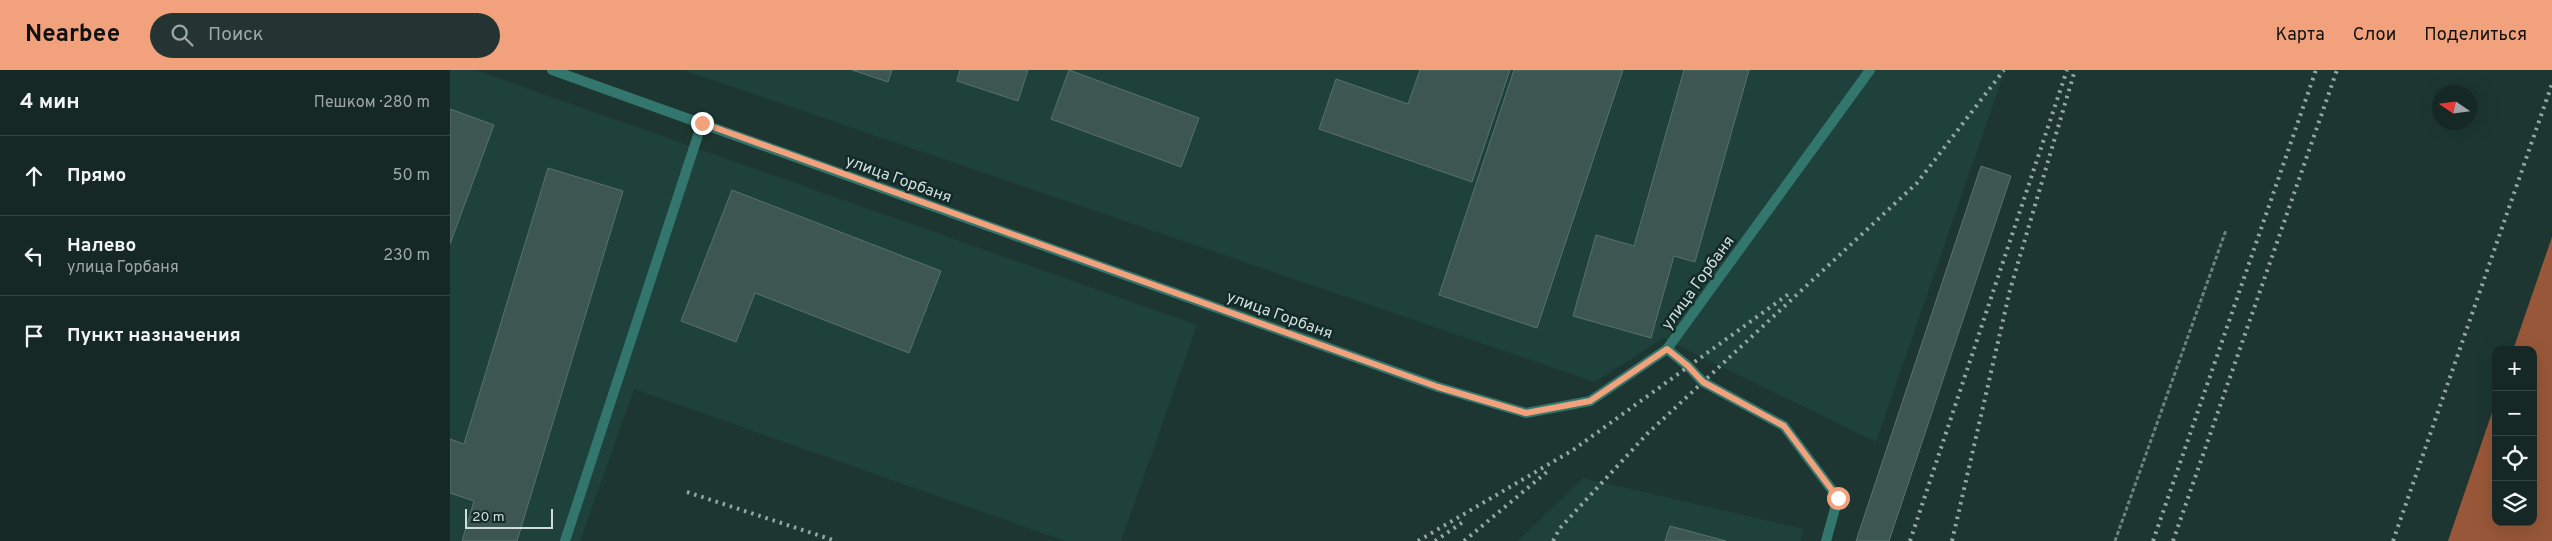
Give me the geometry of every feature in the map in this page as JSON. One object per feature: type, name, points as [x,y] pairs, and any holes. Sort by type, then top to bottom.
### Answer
[{"type":"lane","name":"улица Горбаня","points":[[552,70],[1438,387],[1526,413],[1590,401],[1667,349],[1870,70]]},
{"type":"lane","points":[[565,541],[702,123]]},
{"type":"lane","points":[[1667,349],[1688,366],[1703,382],[1784,426],[1838,498],[1826,541]]},
{"type":"path","points":[[2115,541],[2226,230]]},
{"type":"shaded area","points":[[450,70],[475,70],[1197,325],[1121,541],[1065,541],[634,389],[580,541],[450,541]]},
{"type":"shaded area","points":[[683,70],[2005,70],[1876,442],[1663,338],[1595,382]]},
{"type":"shaded area","points":[[2552,237],[2552,541],[2448,541],[2492,413],[2492,526],[2537,526],[2537,346],[2514,346]]},
{"type":"shaded area","points":[[1583,478],[1804,529],[1800,541],[1518,541]]},
{"type":"building","points":[[852,70],[892,70],[888,82]]},
{"type":"building","points":[[960,70],[1028,70],[1018,101],[957,81]]},
{"type":"building","points":[[1069,70],[1199,118],[1181,167],[1051,119]]},
{"type":"building","points":[[1420,70],[1510,70],[1472,182],[1319,129],[1336,79],[1408,104]]},
{"type":"building","points":[[1514,70],[1623,70],[1537,328],[1439,295]]},
{"type":"building","points":[[1684,70],[1749,70],[1695,262],[1674,256],[1651,338],[1573,316],[1596,235],[1634,246]]},
{"type":"building","points":[[450,109],[494,125],[450,244]]},
{"type":"building","points":[[1981,166],[2011,176],[1889,541],[1856,541]]},
{"type":"building","points":[[548,168],[623,191],[517,541],[462,541],[474,501],[450,493],[450,439],[464,444]]},
{"type":"building","points":[[732,190],[941,271],[909,353],[755,293],[736,342],[681,321]]},
{"type":"building","points":[[1670,526],[1726,541],[1665,541]]},
{"type":"railway","points":[[1553,541],[1560,528],[1647,434],[1917,183],[2004,70]]},
{"type":"railway","points":[[1910,541],[2067,70]]},
{"type":"railway","points":[[1952,541],[2010,290],[2075,70]]},
{"type":"railway","points":[[2153,541],[2316,70]]},
{"type":"railway","points":[[2173,541],[2337,70]]},
{"type":"railway","points":[[2393,541],[2552,84]]},
{"type":"railway","points":[[1418,541],[1573,450],[1790,293]]},
{"type":"railway","points":[[1464,541],[1548,471]]},
{"type":"railway","points":[[687,492],[836,541]]},
{"type":"railway","points":[[1435,541],[1466,520]]},
{"type":"route","points":[[702,123],[1438,387],[1526,413],[1590,401],[1667,349],[1688,366],[1703,382],[1784,426],[1838,498]]}]
